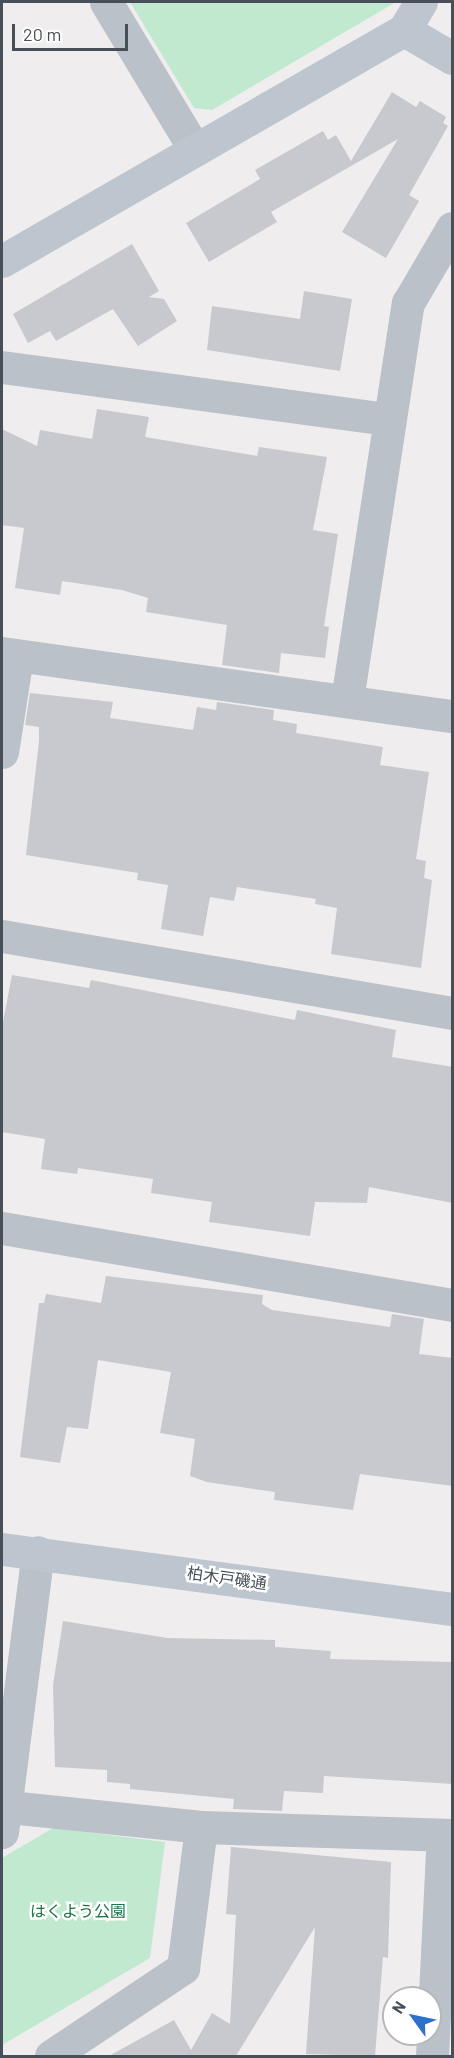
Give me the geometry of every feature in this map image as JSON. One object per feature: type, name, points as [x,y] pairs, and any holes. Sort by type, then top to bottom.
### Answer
[{"type":"street","points":[[106,2],[193,147]]},
{"type":"street","points":[[2,261],[193,147],[404,30],[421,2]]},
{"type":"street","points":[[404,30],[453,58]]},
{"type":"street","points":[[347,700],[408,303],[453,228]]},
{"type":"street","points":[[2,367],[389,419]]},
{"type":"street","points":[[2,752],[9,655],[453,716]]},
{"type":"street","points":[[2,936],[453,1013]]},
{"type":"street","points":[[2,1228],[453,1305]]},
{"type":"street","name":"柏木戸磯通","points":[[2,1549],[453,1608]]},
{"type":"street","points":[[38,1552],[5,1820],[448,1835],[432,2056]]},
{"type":"street","points":[[51,2056],[183,1968],[201,1827]]},
{"type":"green space","points":[[130,2],[396,2],[212,110],[194,108]]},
{"type":"green space","name":"はくよう公園","points":[[53,1828],[165,1842],[150,1958],[2,2045],[2,1858]]},
{"type":"building","points":[[392,92],[416,107],[420,101],[446,117],[443,123],[448,126],[409,195],[419,201],[386,258],[342,232],[398,139],[271,212],[277,222],[209,262],[186,223],[260,179],[255,170],[323,131],[328,140],[336,135],[351,161]]},
{"type":"building","points":[[132,244],[159,291],[149,297],[164,299],[177,321],[138,346],[113,309],[56,341],[50,331],[28,343],[13,314]]},
{"type":"building","points":[[304,291],[352,299],[340,371],[207,350],[212,306],[300,319]]},
{"type":"building","points":[[97,409],[149,417],[145,437],[257,456],[259,447],[327,457],[313,530],[338,534],[324,626],[329,627],[325,658],[281,653],[279,673],[222,665],[227,625],[146,612],[148,598],[122,590],[62,581],[60,595],[15,588],[24,528],[2,525],[2,429],[37,446],[40,430],[92,439]]},
{"type":"building","points":[[30,693],[113,702],[110,718],[193,730],[197,707],[216,710],[217,702],[274,710],[273,720],[297,724],[296,733],[383,747],[380,765],[429,772],[416,859],[426,861],[424,878],[432,880],[421,968],[331,954],[337,908],[315,904],[316,899],[237,887],[234,901],[210,897],[203,936],[161,929],[168,885],[137,880],[138,873],[26,855],[39,741],[39,727],[25,725]]},
{"type":"building","points":[[12,975],[89,988],[91,980],[295,1020],[297,1010],[396,1030],[392,1057],[453,1067],[453,1203],[369,1187],[367,1203],[315,1202],[310,1236],[209,1222],[212,1202],[151,1193],[153,1179],[78,1168],[77,1174],[41,1169],[45,1139],[2,1132],[2,1027]]},
{"type":"building","points":[[106,1276],[263,1295],[262,1304],[272,1310],[390,1327],[392,1314],[424,1319],[419,1354],[453,1358],[453,1486],[360,1474],[353,1510],[274,1500],[275,1492],[207,1482],[190,1476],[195,1439],[160,1433],[171,1372],[98,1360],[88,1429],[67,1427],[60,1463],[20,1457],[39,1303],[44,1303],[46,1294],[101,1303]]},
{"type":"building","points":[[63,1621],[167,1638],[275,1640],[275,1647],[331,1651],[330,1659],[453,1662],[453,1784],[324,1776],[323,1793],[284,1791],[282,1811],[233,1809],[234,1799],[130,1789],[130,1784],[107,1782],[107,1770],[55,1767],[53,1685]]},
{"type":"building","points":[[231,1847],[391,1862],[388,1958],[383,1957],[375,2056],[306,2054],[315,1927],[236,2056],[109,2056],[174,2020],[191,2050],[212,2013],[230,2024],[236,1915],[226,1914]]}]
